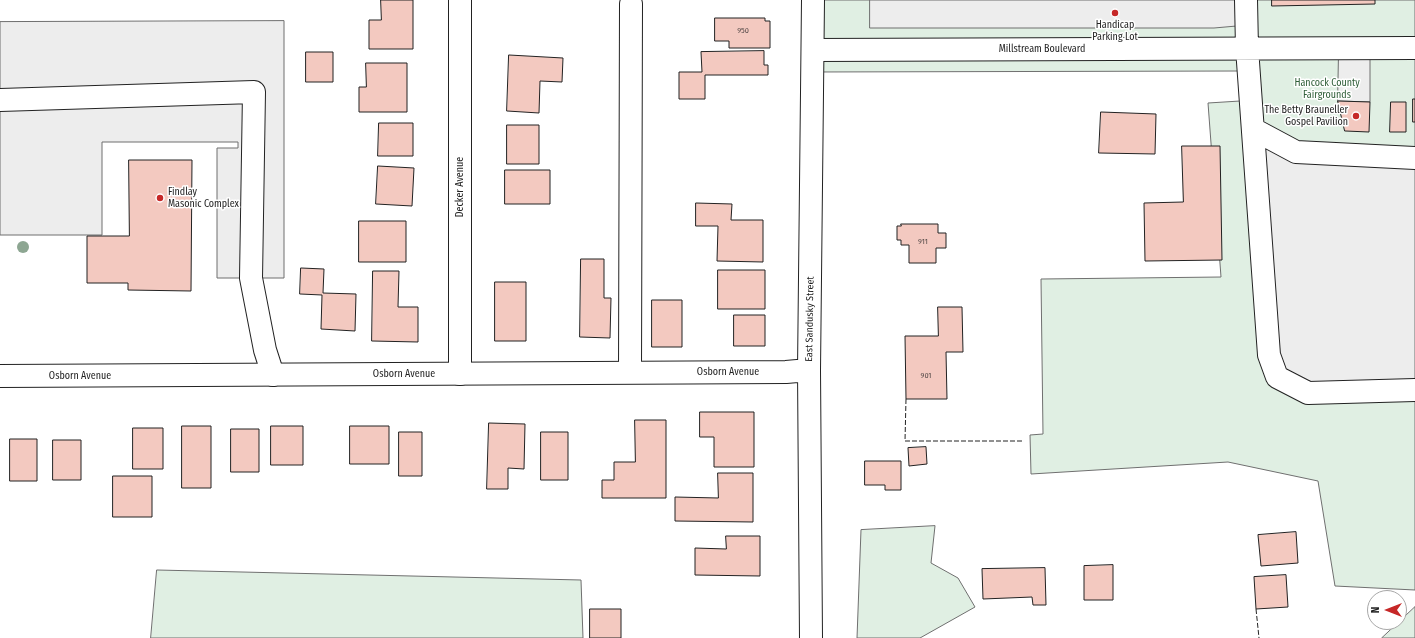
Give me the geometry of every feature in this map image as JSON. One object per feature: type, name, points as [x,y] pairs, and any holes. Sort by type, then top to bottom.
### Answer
[{"type":"main road","name":"Decker Avenue","points":[[460,0],[460,374]]},
{"type":"main road","name":"East Sandusky Street","points":[[811,638],[809,370],[813,0]]},
{"type":"main road","points":[[1246,0],[1247,48],[1269,355],[1277,377],[1308,393],[1415,390]]},
{"type":"main road","points":[[630,372],[631,4]]},
{"type":"main road","name":"Millstream Boulevard","points":[[813,50],[1415,48]]},
{"type":"main road","points":[[0,100],[254,92],[251,278],[265,350],[273,375]]},
{"type":"main road","points":[[1253,129],[1296,152],[1415,158]]},
{"type":"main road","name":"Osborn Avenue","points":[[0,376],[786,372],[809,370]]},
{"type":"green space","name":"Hancock County Fairgrounds","points":[[813,0],[1415,0],[1415,590],[1335,586],[1318,481],[1228,462],[1031,474],[1030,435],[1043,434],[1041,279],[1221,277],[1208,103],[1240,101],[1238,71],[812,72]]},
{"type":"green space","points":[[935,526],[931,563],[958,578],[975,607],[920,638],[857,638],[861,530]]},
{"type":"green space","points":[[157,570],[581,580],[583,638],[151,638]]},
{"type":"green space","points":[[1415,607],[1415,638],[1382,638],[1391,630],[1407,630],[1407,615]]},
{"type":"shaded area","points":[[870,0],[1248,0],[1248,25],[1214,28],[870,28]]},
{"type":"shaded area","points":[[284,21],[284,278],[217,278],[217,148],[238,148],[238,142],[102,142],[102,235],[0,235],[0,22]]},
{"type":"shaded area","points":[[1339,48],[1370,48],[1370,102],[1338,101]]},
{"type":"shaded area","points":[[1253,129],[1296,152],[1415,158],[1415,390],[1308,393],[1277,377]]},
{"type":"building","points":[[381,0],[413,0],[413,49],[369,49],[369,20],[381,20]]},
{"type":"building","points":[[1272,0],[1375,0],[1375,4],[1272,6]]},
{"type":"building","points":[[715,18],[765,18],[765,21],[770,21],[770,48],[729,48],[729,41],[715,41]]},
{"type":"building","points":[[764,51],[764,65],[768,65],[768,75],[705,75],[705,99],[679,99],[679,72],[702,72],[701,52]]},
{"type":"building","points":[[306,52],[333,52],[333,82],[306,82]]},
{"type":"building","points":[[509,55],[563,58],[562,82],[540,81],[539,113],[507,111]]},
{"type":"building","points":[[366,63],[407,63],[407,112],[359,112],[359,87],[366,87]]},
{"type":"building","points":[[1413,99],[1415,99],[1415,122],[1413,122]]},
{"type":"building","name":"The Betty Brauneller Gospel Pavilion","points":[[1338,101],[1370,102],[1369,132],[1345,131]]},
{"type":"building","points":[[1391,102],[1406,102],[1406,132],[1390,132]]},
{"type":"building","points":[[1101,112],[1156,114],[1155,154],[1099,153]]},
{"type":"building","points":[[379,123],[413,123],[413,156],[378,156]]},
{"type":"building","points":[[507,125],[539,125],[539,164],[507,164]]},
{"type":"building","points":[[1182,146],[1220,146],[1222,260],[1145,261],[1144,203],[1183,202]]},
{"type":"building","name":"Findlay Masonic Complex","points":[[129,160],[192,160],[191,291],[128,290],[128,283],[87,283],[87,236],[129,236]]},
{"type":"building","points":[[378,166],[414,168],[412,206],[376,204]]},
{"type":"building","points":[[505,170],[550,170],[550,204],[505,204]]},
{"type":"building","points":[[696,203],[732,204],[731,220],[763,220],[763,262],[717,261],[718,226],[696,226]]},
{"type":"building","points":[[359,221],[406,221],[406,262],[359,262]]},
{"type":"building","points":[[901,224],[938,224],[938,233],[946,233],[946,248],[936,248],[936,263],[909,263],[909,245],[901,245],[901,240],[897,240],[897,226],[901,226]]},
{"type":"building","points":[[581,259],[604,259],[604,298],[611,298],[610,338],[580,337]]},
{"type":"building","points":[[301,268],[324,269],[323,293],[356,294],[355,331],[321,329],[322,295],[300,294]]},
{"type":"building","points":[[718,270],[765,270],[765,309],[718,309]]},
{"type":"building","points":[[373,271],[399,271],[398,307],[418,307],[418,342],[372,341]]},
{"type":"building","points":[[495,282],[526,282],[526,341],[495,341]]},
{"type":"building","points":[[652,300],[682,300],[682,347],[652,347]]},
{"type":"building","points":[[938,307],[962,307],[963,352],[946,352],[947,399],[906,399],[905,336],[938,336]]},
{"type":"building","points":[[734,315],[765,315],[765,346],[734,346]]},
{"type":"building","points":[[700,412],[754,412],[754,467],[714,467],[714,437],[700,437]]},
{"type":"building","points":[[635,420],[666,420],[666,498],[602,498],[602,480],[614,480],[614,462],[635,462]]},
{"type":"building","points":[[489,423],[525,424],[524,469],[508,468],[508,489],[487,489]]},
{"type":"building","points":[[182,426],[211,426],[211,488],[182,488]]},
{"type":"building","points":[[271,426],[303,426],[303,465],[271,465]]},
{"type":"building","points":[[350,426],[389,426],[389,464],[350,464]]},
{"type":"building","points":[[133,428],[163,428],[163,469],[133,469]]},
{"type":"building","points":[[231,429],[259,429],[259,472],[231,472]]},
{"type":"building","points":[[399,432],[422,432],[422,476],[399,476]]},
{"type":"building","points":[[541,432],[568,432],[568,480],[541,480]]},
{"type":"building","points":[[10,439],[37,439],[37,481],[10,481]]},
{"type":"building","points":[[53,440],[81,440],[81,480],[53,480]]},
{"type":"building","points":[[926,447],[927,464],[909,466],[908,448]]},
{"type":"building","points":[[865,461],[901,461],[901,490],[885,490],[885,485],[865,485]]},
{"type":"building","points":[[718,473],[753,473],[753,522],[675,521],[675,497],[718,498]]},
{"type":"building","points":[[113,476],[152,476],[152,517],[113,517]]},
{"type":"building","points":[[1296,532],[1298,563],[1261,566],[1258,535]]},
{"type":"building","points":[[726,536],[760,536],[760,576],[695,575],[695,548],[726,549]]},
{"type":"building","points":[[1113,565],[1113,600],[1084,600],[1084,566]]},
{"type":"building","points":[[1045,568],[1046,605],[1033,605],[1032,597],[983,599],[982,569]]},
{"type":"building","points":[[1286,575],[1288,607],[1256,609],[1254,577]]},
{"type":"building","points":[[590,609],[621,609],[621,638],[590,638]]},
{"type":"fence","points":[[906,399],[905,441],[1024,441]]},
{"type":"fence","points":[[1256,609],[1259,638]]},
{"type":"place","name":"Handicap Parking Lot","points":[[1115,13]]},
{"type":"place","name":"The Betty Brauneller Gospel Pavilion","points":[[1356,116]]},
{"type":"place","name":"Findlay Masonic Complex","points":[[160,198]]}]
